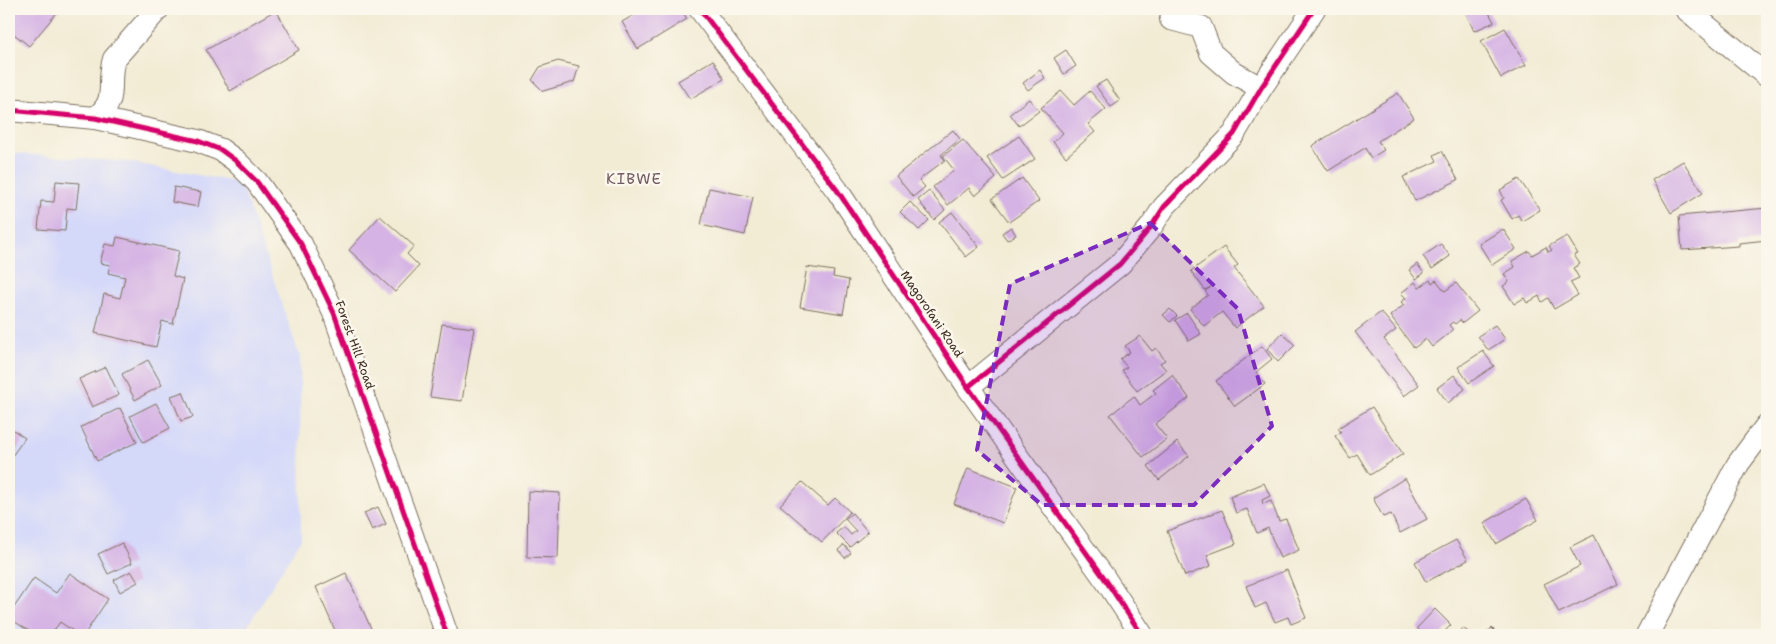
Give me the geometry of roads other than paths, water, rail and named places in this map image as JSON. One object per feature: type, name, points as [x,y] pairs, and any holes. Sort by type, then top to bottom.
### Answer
[{"type":"street","points":[[95,118],[108,105],[114,58],[158,9]]},
{"type":"street","name":"Magorofani Road","points":[[700,9],[837,190],[968,387],[1105,579],[1142,635]]},
{"type":"street","points":[[1180,9],[1171,19],[1201,27],[1211,53],[1234,73],[1261,88]]},
{"type":"street","points":[[968,387],[1120,264],[1151,227],[1164,207],[1234,134],[1261,88],[1314,9]]},
{"type":"street","points":[[1686,9],[1767,76]]},
{"type":"street","name":"Forest Hill Road","points":[[9,110],[95,118],[175,135],[217,148],[236,161],[257,182],[301,244],[334,313],[447,635]]},
{"type":"street","points":[[1647,635],[1738,464],[1767,425]]},
{"type":"district","name":"KIBWE","points":[[634,179]]}]
